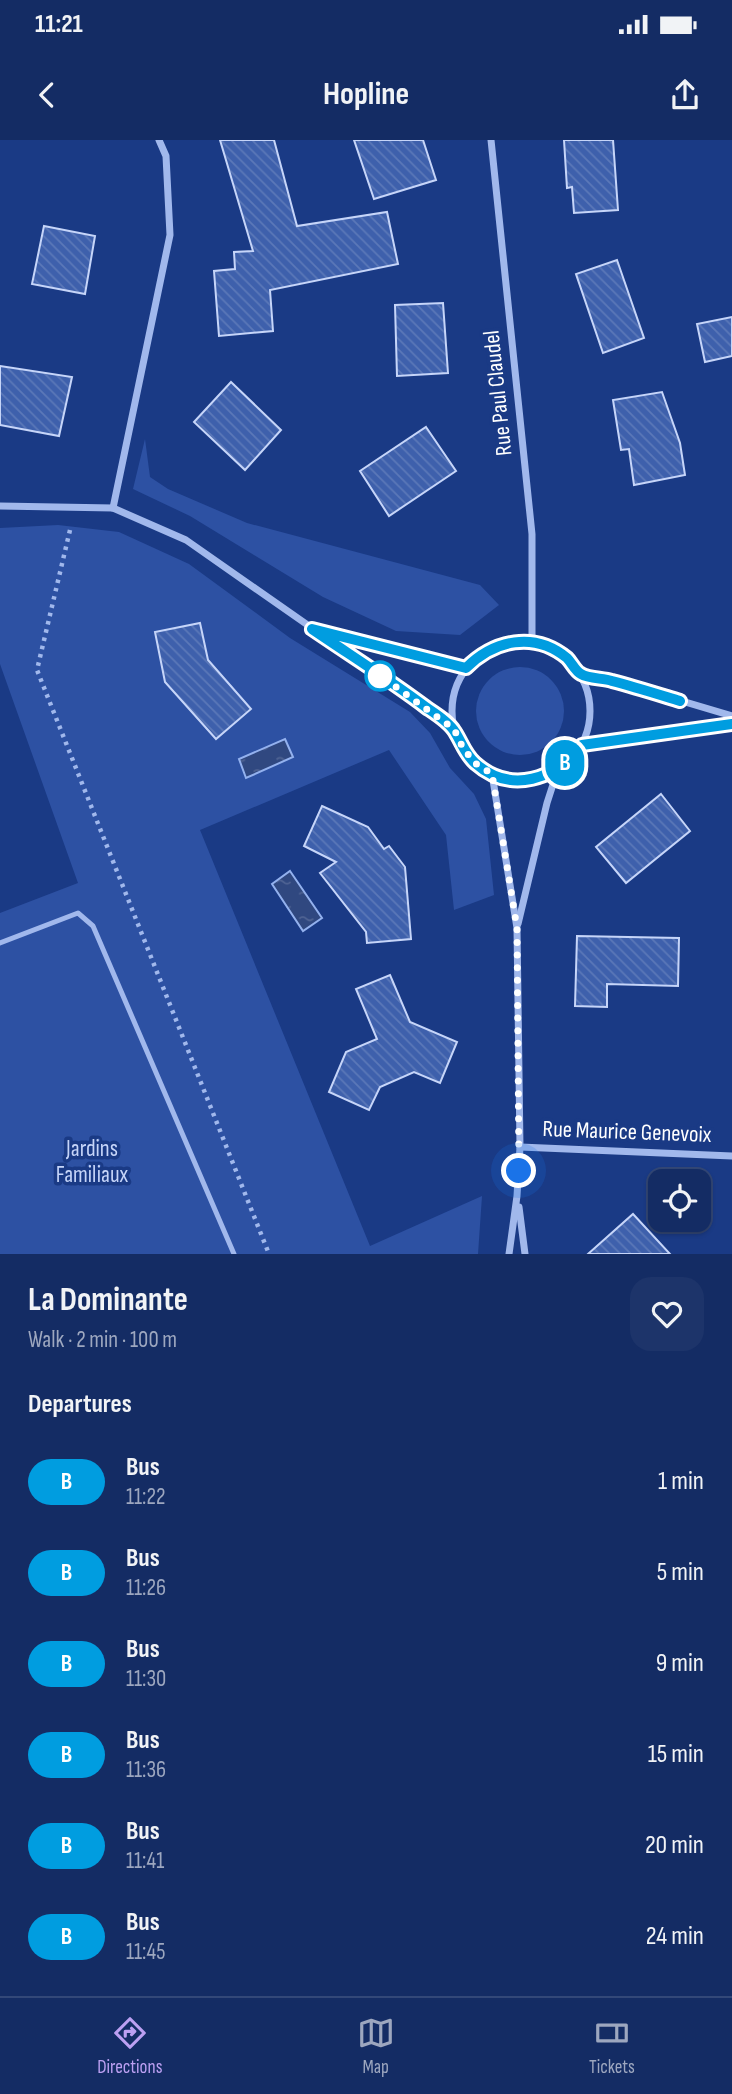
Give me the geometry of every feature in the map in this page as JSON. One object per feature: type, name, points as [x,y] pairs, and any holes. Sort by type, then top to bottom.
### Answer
[{"type":"street","points":[[113,508],[170,235],[166,156],[159,140]]},
{"type":"street","name":"Rue Paul Claudel","points":[[491,140],[532,534],[532,642]]},
{"type":"street","points":[[0,506],[113,508],[186,540],[454,729]]},
{"type":"street","points":[[312,629],[466,668]]},
{"type":"street","points":[[532,642],[551,648],[568,659],[581,674],[591,709],[588,728],[582,745],[558,769],[543,777],[508,779],[492,774],[475,763],[463,748],[454,729],[452,708],[456,687],[466,668],[479,655],[496,646],[532,642]]},
{"type":"street","points":[[581,674],[611,680],[732,716]]},
{"type":"street","points":[[582,745],[732,724]]},
{"type":"street","points":[[517,928],[547,803],[558,769]]},
{"type":"street","points":[[492,774],[517,928],[520,1147],[509,1254]]},
{"type":"street","name":"Rue Maurice Genevoix","points":[[520,1147],[732,1156]]},
{"type":"street","points":[[517,1196],[525,1254]]},
{"type":"lane","points":[[0,943],[78,913],[93,926],[234,1254]]},
{"type":"path","points":[[75,509],[37,670],[270,1254]]},
{"type":"green space","points":[[145,439],[150,477],[168,489],[247,523],[480,585],[499,605],[460,635],[396,631],[323,597],[190,516],[133,489]]},
{"type":"green space","name":"Jardins Familiaux","points":[[58,525],[119,532],[189,564],[290,638],[410,712],[430,733],[450,768],[474,794],[486,819],[494,895],[454,910],[446,835],[389,750],[200,830],[370,1246],[482,1196],[478,1254],[0,1254],[0,913],[78,883],[0,664],[0,528]]},
{"type":"green space","points":[[511,667],[529,667],[545,674],[557,686],[564,702],[564,720],[557,736],[545,748],[529,755],[511,755],[495,748],[483,736],[476,720],[476,702],[483,686],[495,674]]},
{"type":"water","points":[[285,739],[293,757],[246,778],[239,759]]},
{"type":"water","points":[[290,871],[322,918],[303,931],[272,884]]},
{"type":"building","points":[[220,140],[274,140],[297,226],[387,212],[398,264],[270,290],[273,331],[219,336],[214,271],[235,269],[234,252],[253,251]]},
{"type":"building","points":[[354,140],[423,140],[436,180],[374,199]]},
{"type":"building","points":[[564,140],[613,140],[618,210],[574,213],[572,187],[567,188]]},
{"type":"building","points":[[44,226],[95,236],[85,294],[32,284]]},
{"type":"building","points":[[617,260],[644,338],[603,353],[576,274]]},
{"type":"building","points":[[443,303],[448,373],[397,376],[395,305]]},
{"type":"building","points":[[732,317],[732,356],[705,362],[697,324]]},
{"type":"building","points":[[0,366],[72,377],[59,436],[0,425]]},
{"type":"building","points":[[231,382],[281,430],[245,470],[194,422]]},
{"type":"building","points":[[662,392],[680,443],[685,475],[634,485],[629,449],[621,450],[613,400]]},
{"type":"building","points":[[426,427],[456,471],[389,516],[360,471]]},
{"type":"building","points":[[200,623],[208,660],[251,709],[216,739],[165,682],[155,632]]},
{"type":"building","points":[[661,794],[690,831],[626,883],[596,847]]},
{"type":"building","points":[[322,806],[368,827],[384,849],[389,846],[405,867],[411,939],[367,943],[366,932],[320,873],[336,862],[304,846]]},
{"type":"building","points":[[577,936],[679,938],[678,986],[607,984],[607,1007],[575,1006]]},
{"type":"building","points":[[390,975],[410,1022],[457,1042],[440,1083],[414,1072],[380,1087],[369,1110],[329,1092],[346,1052],[377,1039],[356,989]]},
{"type":"building","points":[[633,1214],[670,1254],[588,1254]]},
{"type":"bus line","name":"B","points":[[680,701],[611,680],[581,674],[568,659],[551,648],[532,642],[496,646],[479,655],[466,668],[312,629],[425,706],[454,729],[463,748],[475,763],[492,774],[508,779],[543,777],[558,769],[582,745],[732,724]]},
{"type":"route","points":[[380,676],[378,674],[454,729],[463,748],[475,763],[492,774],[517,928],[519,1171]]}]
